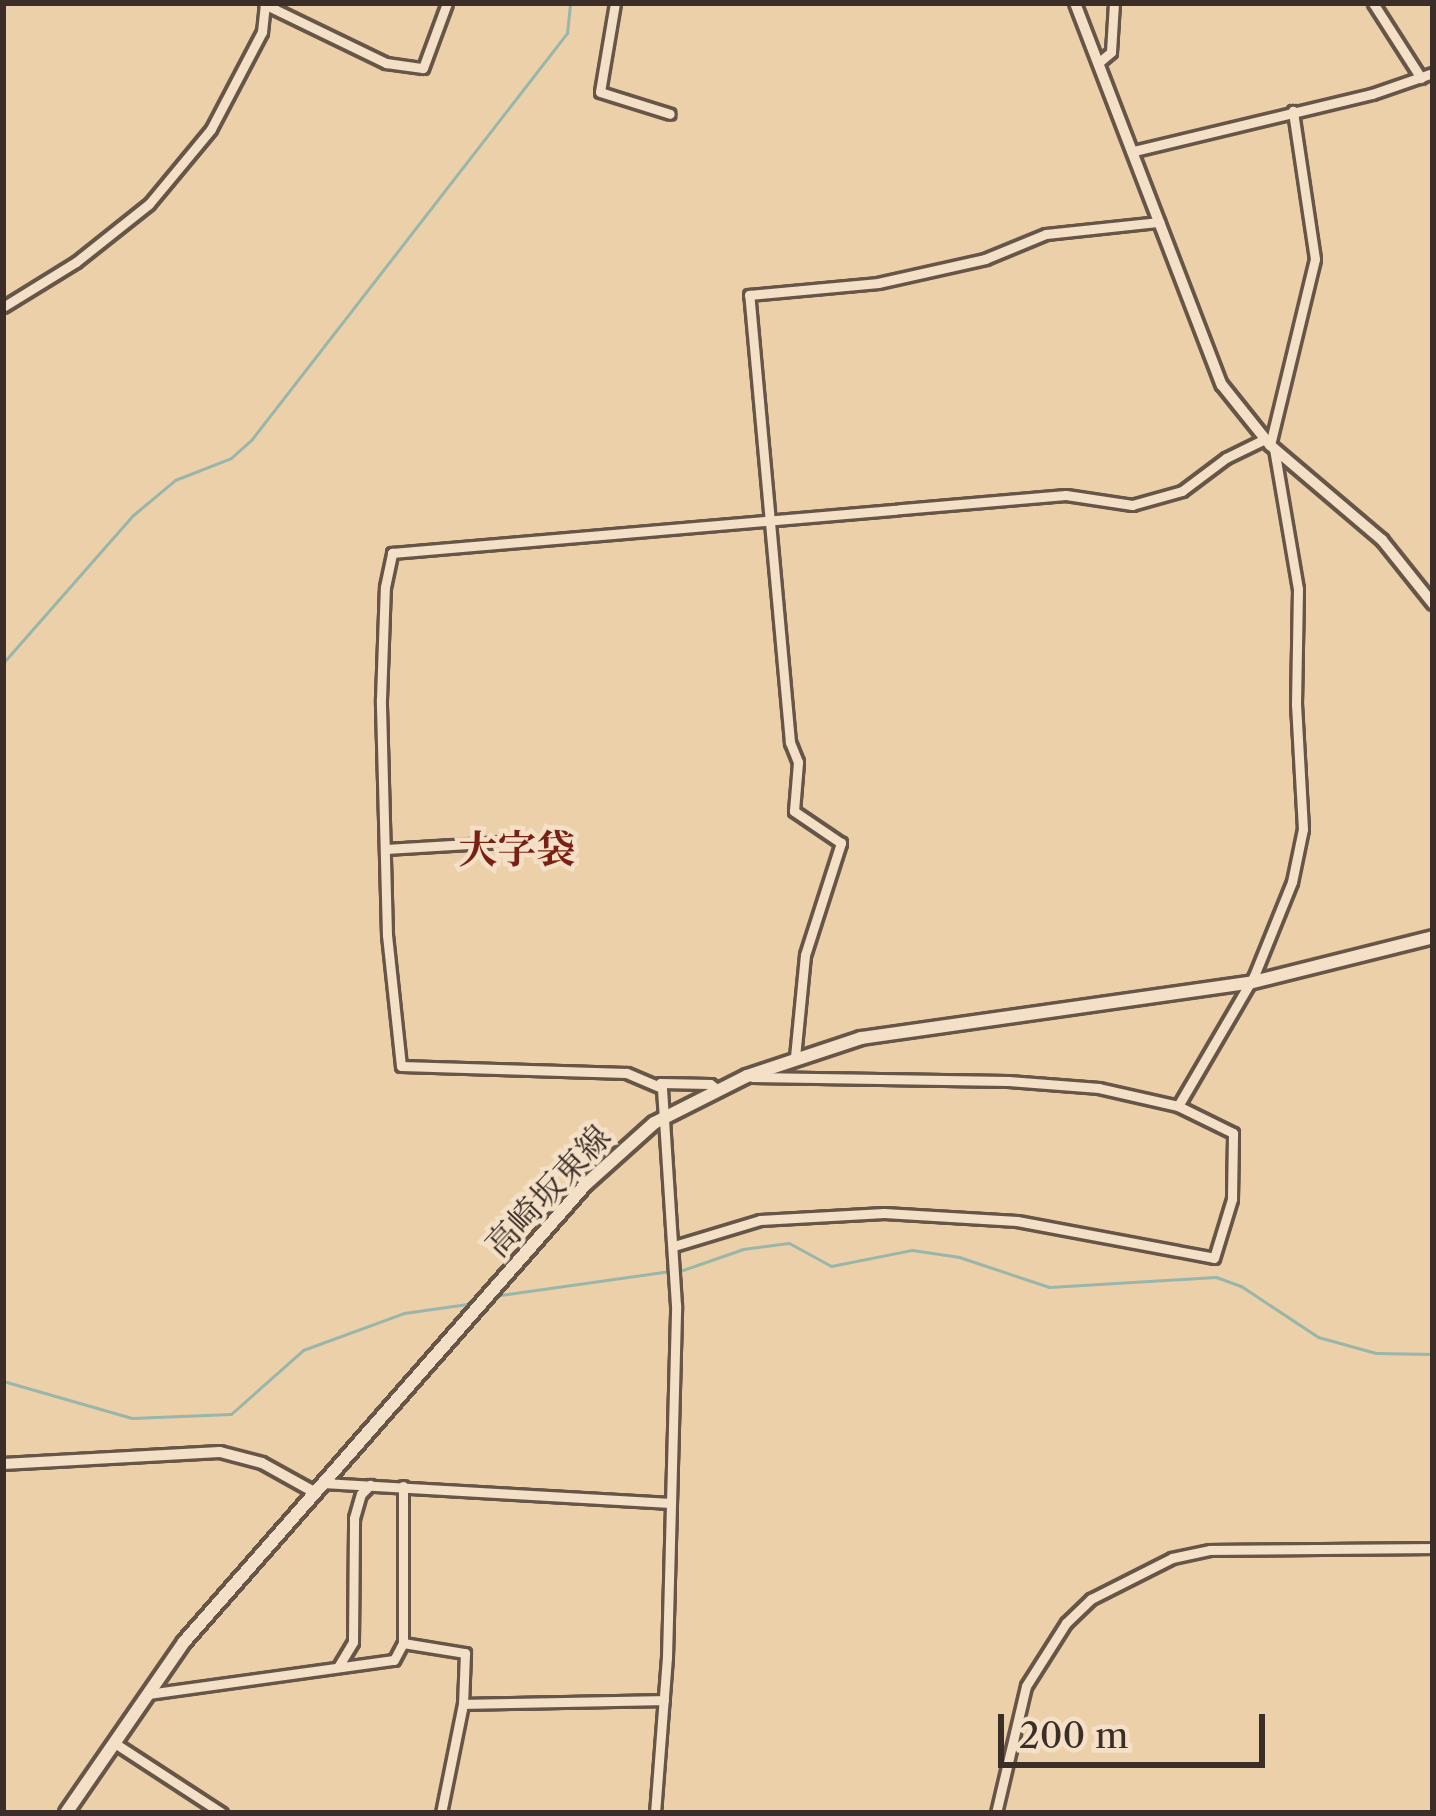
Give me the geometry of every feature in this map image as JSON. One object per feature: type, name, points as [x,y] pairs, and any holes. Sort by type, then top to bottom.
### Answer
[{"type":"main road","name":"高崎坂東線","points":[[67,1812],[184,1642],[605,1163],[664,1116],[795,1057],[911,1028],[1249,983],[1433,937]]},
{"type":"street","points":[[3,307],[76,262],[149,204],[211,129],[262,32],[264,3],[386,63],[423,68],[447,3]]},
{"type":"street","points":[[615,3],[600,92],[670,113]]},
{"type":"street","points":[[1075,3],[1222,386],[1270,444],[1382,540],[1433,604]]},
{"type":"street","points":[[1098,63],[1111,52],[1114,3]]},
{"type":"street","points":[[1134,151],[1427,75],[1373,3]]},
{"type":"street","points":[[1178,1106],[1249,983],[1292,882],[1304,810],[1296,704],[1298,590],[1270,444],[1316,260],[1293,111]]},
{"type":"street","points":[[795,1057],[805,955],[841,843],[835,834],[794,811],[798,762],[790,742],[749,295],[878,283],[985,259],[1046,234],[1159,222]]},
{"type":"street","points":[[717,1089],[710,1084],[660,1084],[626,1073],[403,1069],[391,990],[381,699],[385,587],[392,553],[1066,495],[1132,505],[1182,491],[1226,458],[1270,444]]},
{"type":"street","points":[[386,849],[502,842]]},
{"type":"street","points":[[674,1246],[760,1220],[884,1213],[1017,1221],[1214,1258],[1232,1199],[1233,1133],[1178,1106],[1099,1088],[1008,1081],[747,1076]]},
{"type":"street","points":[[655,1813],[664,1700],[674,1246],[660,1084]]},
{"type":"street","points":[[3,1464],[220,1452],[262,1463],[319,1487],[404,1486],[670,1503]]},
{"type":"street","points":[[338,1667],[353,1642],[353,1518],[370,1485]]},
{"type":"street","points":[[147,1694],[389,1662],[399,1656],[404,1643],[404,1486]]},
{"type":"street","points":[[996,1813],[1026,1686],[1066,1623],[1091,1599],[1172,1558],[1210,1550],[1433,1548]]},
{"type":"street","points":[[404,1643],[463,1649],[464,1704],[441,1813]]},
{"type":"street","points":[[464,1704],[664,1700]]},
{"type":"street","points":[[113,1742],[222,1813]]},
{"type":"street","points":[[52,1813],[67,1812]]},
{"type":"waterway","points":[[3,663],[132,516],[175,480],[231,458],[252,439],[567,33],[570,3]]},
{"type":"waterway","points":[[680,1271],[743,1249],[789,1243],[831,1266],[912,1250],[959,1257],[1049,1287],[1216,1277],[1241,1286],[1318,1337],[1376,1353],[1433,1354]]},
{"type":"waterway","points":[[500,1295],[670,1271]]},
{"type":"waterway","points":[[3,1381],[132,1418],[231,1414],[303,1350],[404,1313],[467,1304]]},
{"type":"district","name":"大字袋","points":[[517,849]]}]
